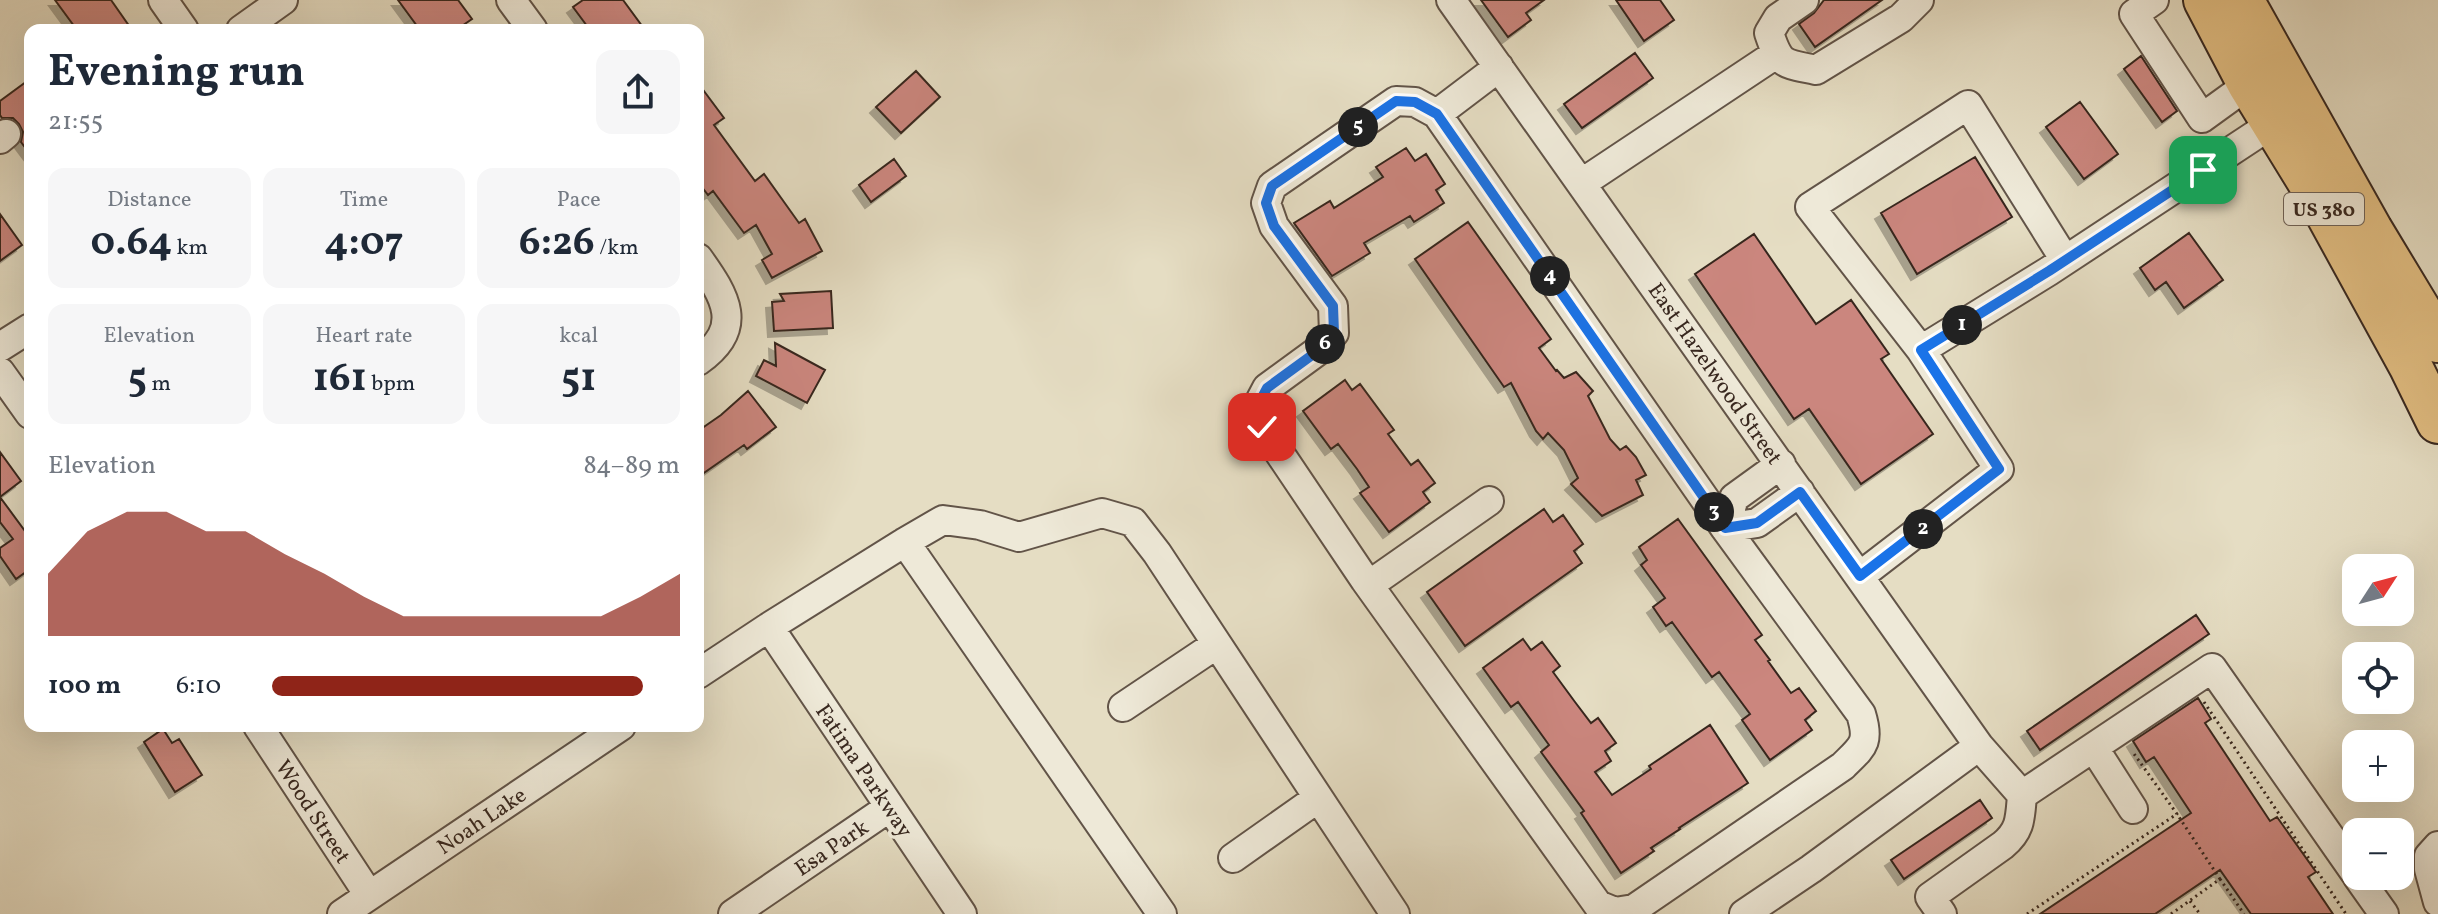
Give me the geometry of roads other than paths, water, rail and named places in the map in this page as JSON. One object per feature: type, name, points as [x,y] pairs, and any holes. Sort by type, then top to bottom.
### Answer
[{"type":"highway","name":"US 380","points":[[2205,0],[2249,84],[2314,190],[2438,422]]},
{"type":"highway","name":"US 380","points":[[2242,0],[2371,230],[2438,341]]},
{"type":"street","points":[[163,0],[180,24]]},
{"type":"street","points":[[249,24],[283,0]]},
{"type":"street","points":[[511,0],[529,24]]},
{"type":"street","name":"East Hazelwood Street","points":[[1451,0],[1979,746],[2022,795]]},
{"type":"street","points":[[1804,0],[1778,18],[1769,33],[1776,54],[1785,63],[1816,70],[1901,18],[1919,0]]},
{"type":"street","points":[[2154,0],[2134,14],[2202,118],[2249,84]]},
{"type":"street","points":[[1582,183],[1776,54]]},
{"type":"street","points":[[1437,114],[1499,67]]},
{"type":"street","points":[[1396,101],[1415,102],[1437,114],[1725,528],[1861,714],[1866,732],[1863,746],[1843,766],[1634,909],[1615,912],[1598,905],[1369,585],[1262,427],[1257,407],[1267,388],[1319,350],[1334,333],[1333,306],[1274,226],[1266,203],[1272,186],[1396,101]]},
{"type":"street","points":[[1860,576],[1999,469],[1921,350],[1810,207],[1968,105],[2065,260]]},
{"type":"street","points":[[1921,350],[2272,124]]},
{"type":"street","points":[[704,267],[716,284],[728,312],[725,332],[704,357]]},
{"type":"street","points":[[0,347],[24,332]]},
{"type":"street","points":[[0,372],[24,406]]},
{"type":"street","points":[[1725,528],[1734,498],[1781,464]]},
{"type":"street","points":[[1725,528],[1757,523],[1800,492]]},
{"type":"street","points":[[1369,585],[1489,501]]},
{"type":"street","points":[[704,670],[943,520],[980,525],[1019,537],[1102,513],[1133,522],[1157,553],[1395,914]]},
{"type":"street","points":[[905,542],[1162,914]]},
{"type":"street","name":"Fatima Parkway","points":[[769,627],[962,914]]},
{"type":"street","points":[[1123,707],[1217,644]]},
{"type":"street","points":[[1942,914],[1930,897],[2014,836],[2019,823],[2022,795],[2212,668],[2342,854]]},
{"type":"street","name":"Wood Street","points":[[262,732],[369,895]]},
{"type":"street","name":"Noah Lake","points":[[342,914],[612,732]]},
{"type":"street","points":[[1744,914],[1979,746]]},
{"type":"street","points":[[2094,748],[2133,809]]},
{"type":"street","points":[[1233,858],[1318,798]]},
{"type":"street","name":"Esa Park","points":[[733,914],[890,807]]},
{"type":"street","points":[[2436,888],[2429,869],[2429,856],[2438,846]]},
{"type":"street","points":[[2367,890],[2384,914]]}]
